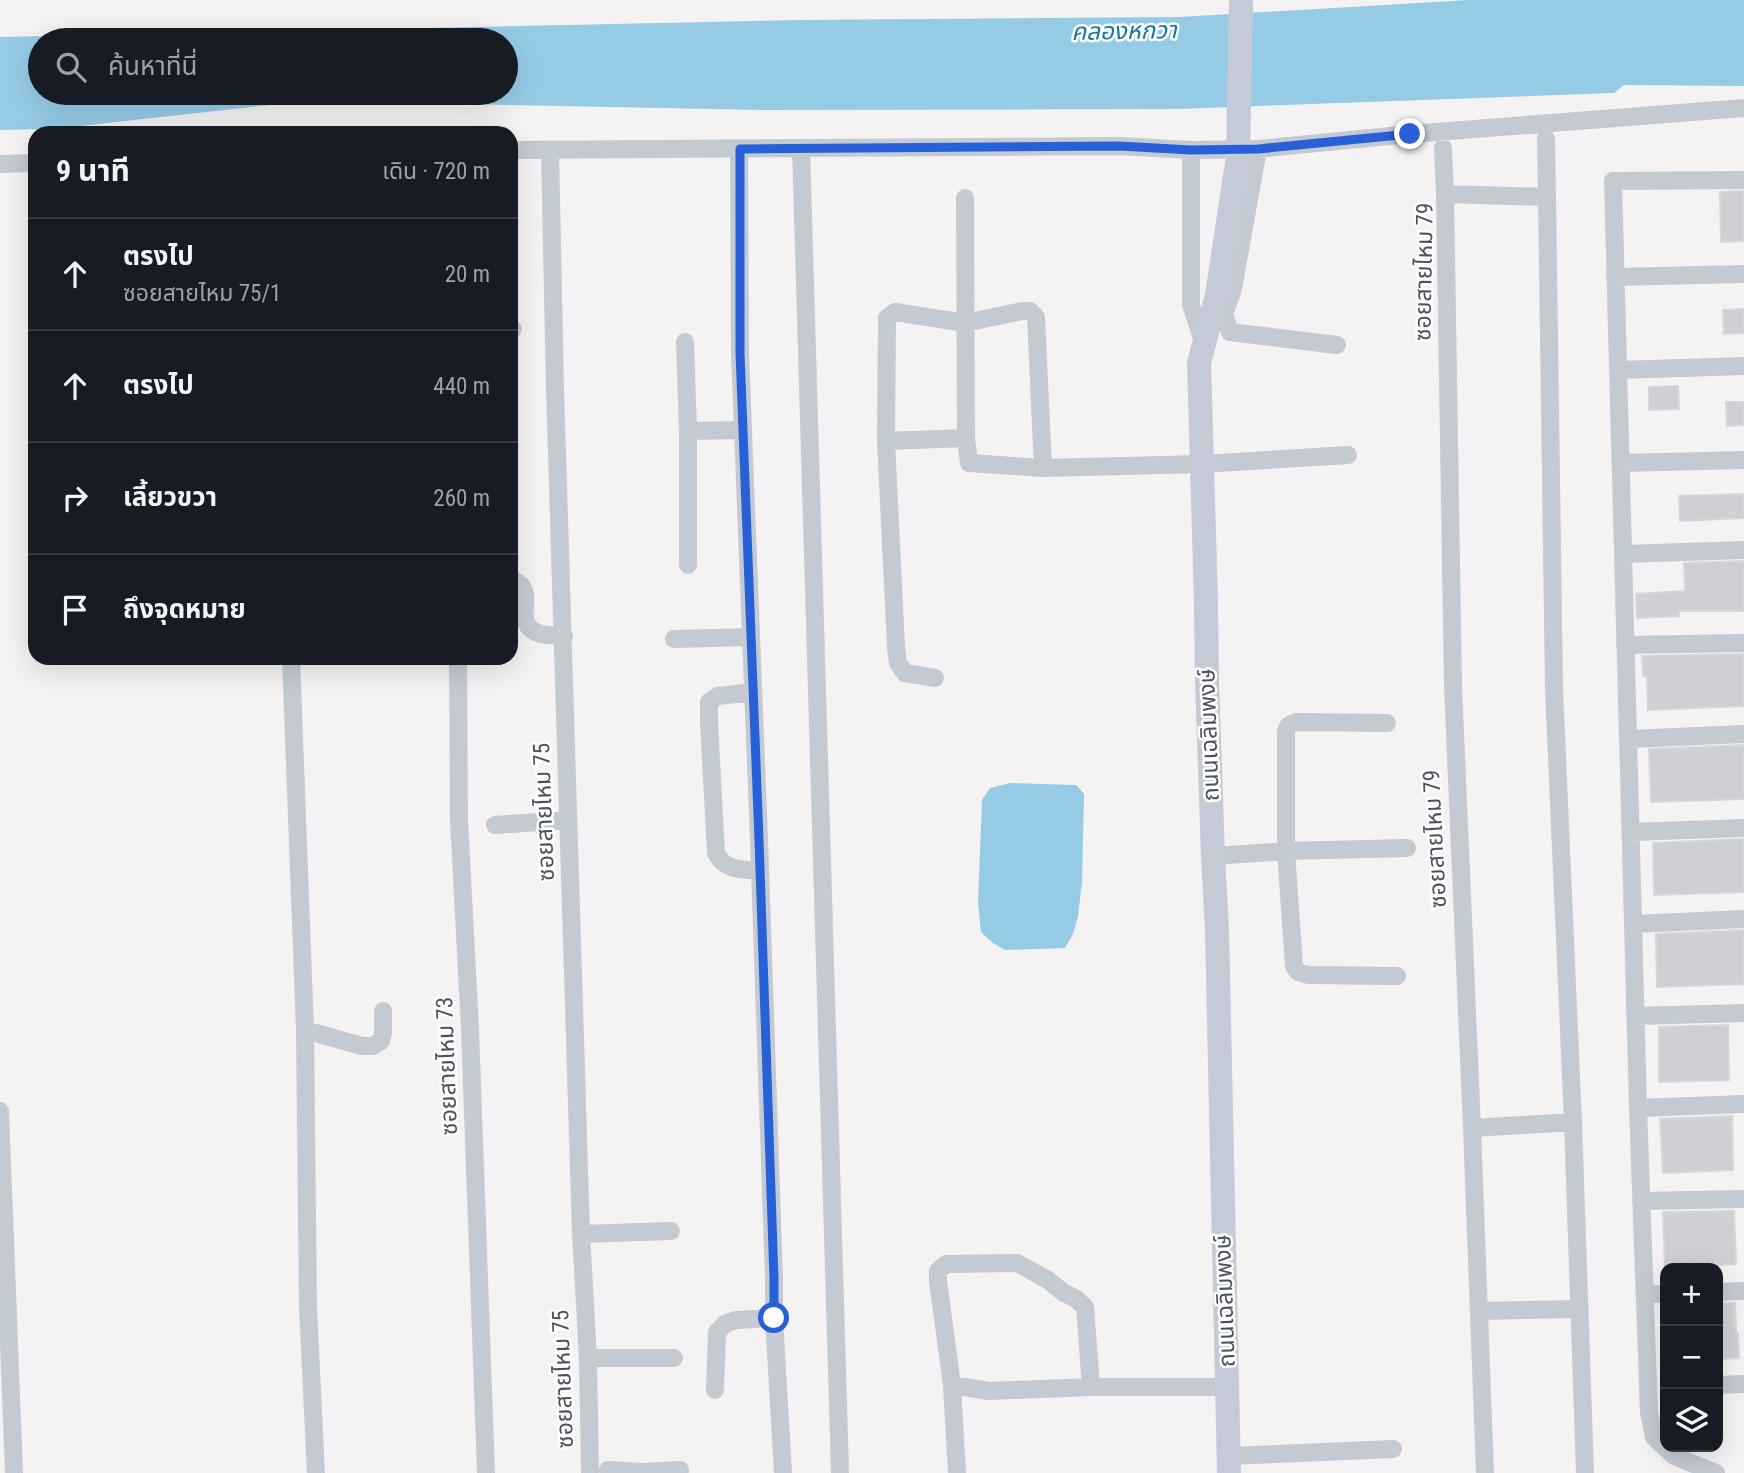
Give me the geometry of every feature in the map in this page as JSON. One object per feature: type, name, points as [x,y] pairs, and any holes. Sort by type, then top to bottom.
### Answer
[{"type":"main road","name":"ถนนเฉลิมพงษ์","points":[[1229,1465],[1201,354],[1217,295],[1248,153],[1241,0]]},
{"type":"street","points":[[518,150],[1119,146],[1248,153],[1410,134],[1744,108]]},
{"type":"street","points":[[1546,139],[1554,689],[1585,1473]]},
{"type":"street","points":[[801,148],[840,1473]]},
{"type":"street","points":[[1443,148],[1445,194]]},
{"type":"street","points":[[740,149],[740,353],[774,1318],[782,1473]]},
{"type":"street","name":"ซอยสายไหม 75","points":[[550,150],[581,1234],[588,1358],[599,1471]]},
{"type":"street","points":[[1191,150],[1191,305],[1201,354],[1214,350],[1233,289],[1248,153]]},
{"type":"street","points":[[0,164],[28,163]]},
{"type":"street","points":[[1716,1473],[1674,1456],[1654,1437],[1648,1412],[1657,1387],[1646,1294],[1641,1201],[1614,181],[1744,180]]},
{"type":"street","name":"ซอยสายไหม 79","points":[[1485,1473],[1452,686],[1445,194],[1547,197]]},
{"type":"street","points":[[965,198],[966,438],[969,463],[1043,468],[1202,464],[1348,455]]},
{"type":"street","points":[[1615,277],[1744,274]]},
{"type":"street","points":[[935,678],[905,673],[898,663],[886,440],[887,318],[895,312],[965,323],[1030,311],[1036,317],[1043,468]]},
{"type":"street","points":[[1224,314],[1230,332],[1337,345]]},
{"type":"street","points":[[685,342],[688,565]]},
{"type":"street","points":[[1619,370],[1744,366]]},
{"type":"street","points":[[688,431],[743,430]]},
{"type":"street","points":[[886,440],[966,438]]},
{"type":"street","points":[[1622,463],[1744,460]]},
{"type":"street","points":[[1624,554],[1744,550]]},
{"type":"street","points":[[518,583],[523,592],[525,620],[529,628],[539,634],[564,636]]},
{"type":"street","points":[[674,639],[751,637]]},
{"type":"street","points":[[1625,645],[1744,643]]},
{"type":"street","points":[[291,665],[305,1030],[308,1308],[316,1473]]},
{"type":"street","name":"ซอยสายไหม 73","points":[[458,665],[460,820],[486,1473]]},
{"type":"street","points":[[753,692],[718,696],[709,702],[709,722],[716,853],[727,867],[759,871]]},
{"type":"street","points":[[1387,723],[1296,722],[1289,726],[1286,732],[1286,851],[1294,966],[1298,972],[1308,975],[1397,976]]},
{"type":"street","points":[[1629,738],[1744,734]]},
{"type":"street","points":[[495,825],[568,820]]},
{"type":"street","points":[[1631,832],[1744,828]]},
{"type":"street","points":[[1213,856],[1407,848]]},
{"type":"street","points":[[1634,924],[1744,919]]},
{"type":"street","points":[[305,1030],[362,1046],[373,1046],[381,1041],[383,1011]]},
{"type":"street","points":[[1635,1016],[1744,1013]]},
{"type":"street","points":[[1638,1108],[1744,1104]]},
{"type":"street","points":[[0,1111],[14,1473]]},
{"type":"street","points":[[1472,1128],[1573,1122]]},
{"type":"street","points":[[1641,1201],[1744,1199]]},
{"type":"street","points":[[581,1234],[671,1231]]},
{"type":"street","points":[[957,1473],[952,1385],[938,1281],[938,1271],[946,1264],[1017,1263],[1048,1280],[1086,1307],[1091,1387]]},
{"type":"street","points":[[1723,1292],[1744,1291]]},
{"type":"street","points":[[1646,1294],[1660,1294]]},
{"type":"street","points":[[1479,1311],[1580,1309]]},
{"type":"street","points":[[715,1390],[717,1332],[725,1324],[736,1320],[774,1318]]},
{"type":"street","points":[[588,1358],[674,1358]]},
{"type":"street","points":[[1723,1385],[1744,1384]]},
{"type":"street","points":[[952,1385],[989,1391],[1091,1387],[1228,1387]]},
{"type":"street","points":[[1229,1465],[1393,1449]]},
{"type":"street","points":[[599,1471],[642,1473],[680,1470]]},
{"type":"water","name":"คลองหกวา","points":[[1469,0],[1744,0],[1744,86],[1624,85],[1614,93],[1178,109],[764,110],[509,105],[518,105],[518,28],[423,28],[799,20],[1180,17]]},
{"type":"water","points":[[28,36],[28,105],[269,105],[80,126],[28,126],[28,129],[0,130],[0,37]]},
{"type":"water","points":[[1010,783],[1076,785],[1084,794],[1082,882],[1078,916],[1073,934],[1065,948],[1005,950],[981,932],[978,903],[982,800],[990,788]]},
{"type":"building","points":[[1744,191],[1744,241],[1721,242],[1720,192]]},
{"type":"building","points":[[1744,309],[1744,333],[1724,334],[1723,310]]},
{"type":"building","points":[[1678,386],[1679,409],[1649,410],[1649,387]]},
{"type":"building","points":[[1726,402],[1744,402],[1744,425],[1727,426]]},
{"type":"building","points":[[1744,494],[1744,518],[1680,521],[1679,496]]},
{"type":"building","points":[[1744,561],[1744,611],[1679,611],[1679,616],[1637,618],[1636,594],[1685,591],[1684,563]]},
{"type":"building","points":[[1744,654],[1744,706],[1648,710],[1647,676],[1643,676],[1642,656]]},
{"type":"building","points":[[1744,745],[1744,799],[1651,802],[1649,749]]},
{"type":"building","points":[[1744,839],[1744,892],[1654,895],[1653,843]]},
{"type":"building","points":[[1744,930],[1744,984],[1657,987],[1656,934]]},
{"type":"building","points":[[1728,1025],[1729,1080],[1659,1082],[1659,1027]]},
{"type":"building","points":[[1732,1116],[1733,1170],[1663,1173],[1660,1119]]},
{"type":"building","points":[[1734,1211],[1736,1264],[1665,1263],[1663,1212]]},
{"type":"building","points":[[1723,1303],[1735,1303],[1739,1358],[1723,1359]]},
{"type":"route","points":[[774,1318],[740,353],[740,149],[1119,146],[1191,150],[1258,149],[1410,134]]}]
